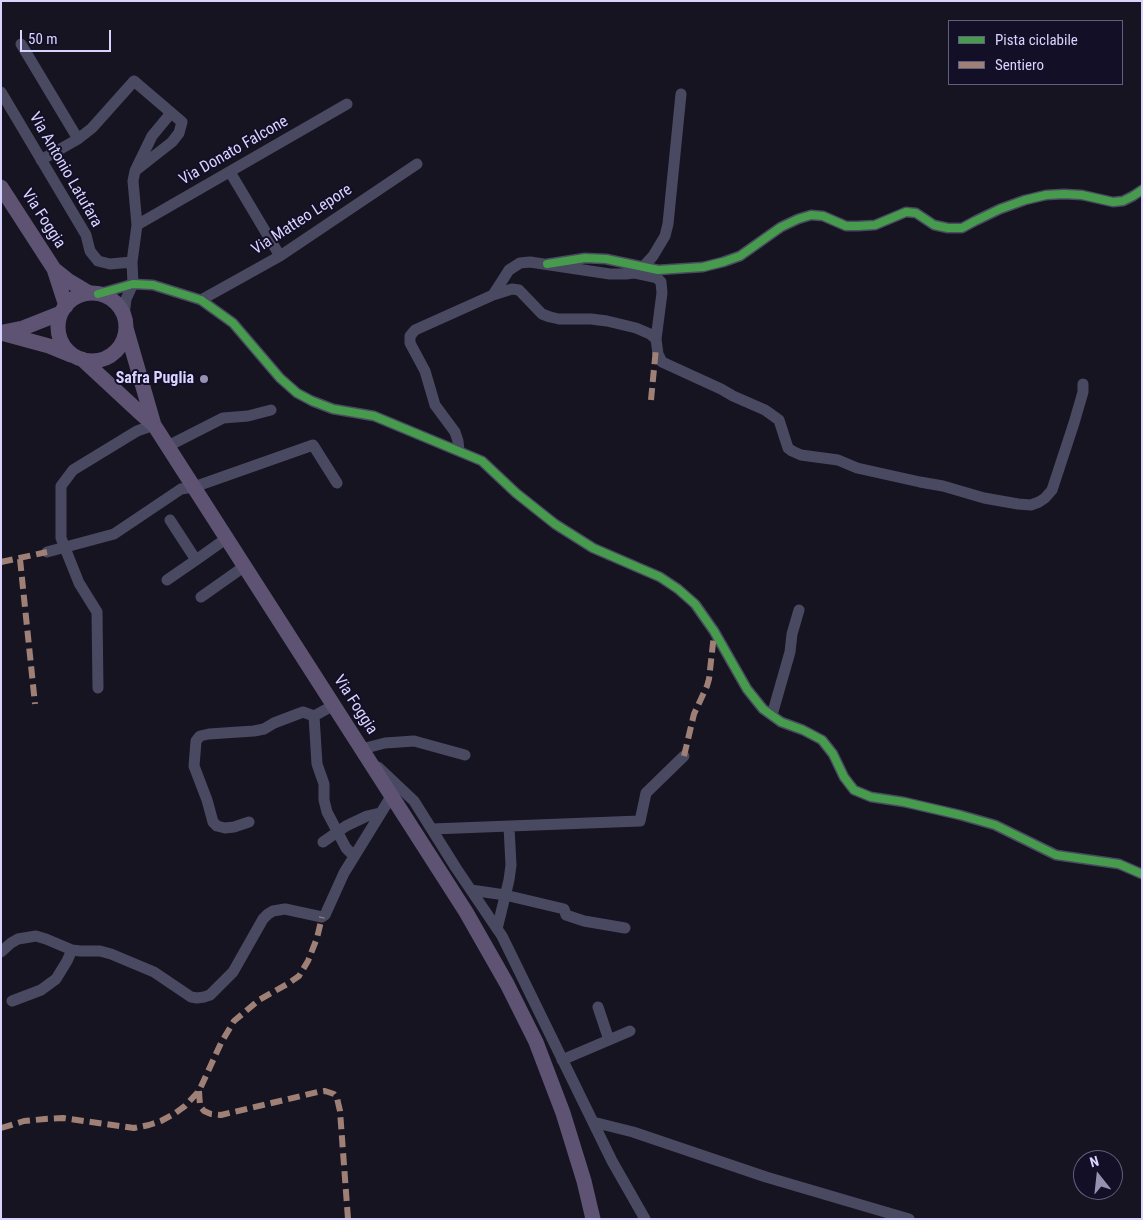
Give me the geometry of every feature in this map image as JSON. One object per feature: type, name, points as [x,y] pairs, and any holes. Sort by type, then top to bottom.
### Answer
[{"type":"main road","name":"Via Foggia","points":[[1,187],[54,269],[69,281],[93,294],[106,296],[120,308],[154,425]]},
{"type":"main road","name":"Via Foggia","points":[[54,269],[64,309],[58,322],[58,332],[67,350],[79,358],[154,425],[366,754],[466,912],[494,960],[536,1042],[563,1113],[584,1181],[593,1219]]},
{"type":"main road","points":[[1,332],[23,328],[64,309],[72,300],[80,295],[93,294]]},
{"type":"main road","points":[[1,332],[92,361],[112,354],[119,347],[124,338],[125,322]]},
{"type":"street","points":[[21,44],[78,138]]},
{"type":"street","points":[[41,160],[92,128],[134,81],[182,122],[179,133],[172,142],[135,171]]},
{"type":"street","name":"Via Antonio Latufara","points":[[1,92],[86,235],[90,251],[98,261],[110,264],[132,262]]},
{"type":"street","points":[[638,270],[653,256],[660,245],[668,224],[681,94]]},
{"type":"street","name":"Via Donato Falcone","points":[[137,225],[347,104]]},
{"type":"street","points":[[125,322],[126,299],[133,284],[132,262],[137,225],[133,181],[135,171],[152,136],[171,113]]},
{"type":"street","name":"Via Matteo Lepore","points":[[201,300],[280,256],[417,164]]},
{"type":"street","points":[[230,172],[280,256]]},
{"type":"street","points":[[493,295],[509,270],[520,263],[547,264],[610,274],[626,274],[638,270],[675,270],[703,267],[740,256],[781,227],[811,215],[823,216],[846,226],[875,226],[906,212],[916,213],[934,225],[962,228],[1000,209],[1046,195],[1082,195],[1113,202],[1123,201],[1142,190]]},
{"type":"street","points":[[638,270],[657,278],[661,282],[662,293],[656,339],[658,354],[662,362],[774,416],[779,420],[788,448],[801,455],[838,460],[857,468],[942,486],[984,498],[1031,505],[1045,498],[1052,490],[1074,423],[1083,392],[1083,384]]},
{"type":"street","points":[[93,294],[133,284],[153,286],[201,300],[233,323],[280,378],[298,393],[312,401],[333,408],[374,416],[482,461],[516,493],[555,524],[593,548],[660,577],[695,604],[714,631],[747,689],[763,709],[781,722],[803,730],[822,740],[833,754],[844,776],[854,790],[871,797],[904,802],[995,825],[1056,855],[1119,864],[1142,874]]},
{"type":"street","points":[[459,451],[455,432],[435,405],[424,371],[410,343],[410,336],[416,330],[493,295],[507,290],[519,290],[542,314],[550,317],[607,321],[636,328],[656,339]]},
{"type":"street","points":[[168,446],[223,418],[248,416],[270,410]]},
{"type":"street","points":[[98,688],[97,612],[79,583],[61,538],[61,486],[73,470],[137,430],[154,425]]},
{"type":"street","points":[[47,552],[114,534],[181,489],[194,487],[313,445],[337,483]]},
{"type":"street","points":[[170,520],[196,560]]},
{"type":"street","points":[[167,580],[227,538]]},
{"type":"street","points":[[201,597],[245,566]]},
{"type":"street","points":[[772,715],[790,652],[792,634],[799,610]]},
{"type":"street","points":[[249,822],[225,828],[217,826],[213,822],[194,766],[196,741],[200,736],[209,734],[264,729],[274,722],[303,712],[314,716],[334,705]]},
{"type":"street","points":[[314,716],[317,764],[324,784],[324,800],[327,812],[346,848],[354,856]]},
{"type":"street","points":[[465,756],[414,741],[385,743],[366,754],[414,802],[502,936],[612,1162],[645,1219]]},
{"type":"street","points":[[432,829],[640,821],[646,792],[684,756]]},
{"type":"street","points":[[1,952],[18,939],[36,936],[72,950],[100,951],[111,954],[154,972],[191,997],[197,998],[210,995],[234,972],[263,919],[268,914],[273,911],[286,909],[322,918],[325,915],[344,872],[392,795]]},
{"type":"street","points":[[323,842],[346,826],[367,816],[380,813]]},
{"type":"street","points":[[497,929],[511,865],[509,827]]},
{"type":"street","points":[[471,890],[505,895],[564,908],[566,915],[584,921],[625,928]]},
{"type":"street","points":[[12,1001],[41,990],[56,979],[72,950]]},
{"type":"street","points":[[598,1008],[609,1040]]},
{"type":"street","points":[[562,1060],[630,1031]]},
{"type":"street","points":[[593,1122],[633,1132],[766,1177],[909,1219]]},
{"type":"marked path","points":[[651,400],[656,348]]},
{"type":"marked path","points":[[1,562],[47,552]]},
{"type":"marked path","points":[[20,559],[35,704]]},
{"type":"marked path","points":[[684,756],[694,714],[709,679],[714,634]]},
{"type":"marked path","points":[[1,1128],[24,1121],[63,1118],[134,1128],[161,1121],[174,1114],[185,1106],[199,1091],[221,1043],[234,1021],[259,1000],[299,976],[308,961],[317,938],[322,917]]},
{"type":"marked path","points":[[199,1091],[200,1106],[204,1111],[221,1115],[318,1092],[325,1091],[334,1094],[340,1111],[348,1219]]},
{"type":"cycle path","points":[[547,264],[585,258],[606,259],[658,270],[703,267],[740,256],[781,227],[811,215],[823,216],[846,226],[858,226],[875,225],[906,212],[916,213],[934,225],[962,228],[1000,209],[1046,195],[1082,195],[1113,202],[1123,201],[1142,190]]},
{"type":"cycle path","points":[[98,294],[133,284],[153,285],[201,300],[233,323],[280,378],[297,393],[333,409],[374,416],[482,461],[516,493],[555,524],[593,548],[660,577],[695,604],[714,631],[747,689],[763,709],[781,722],[803,730],[822,740],[833,754],[844,777],[854,790],[871,797],[904,802],[995,825],[1056,855],[1119,864],[1142,874]]},
{"type":"place","name":"Safra Puglia","points":[[204,379]]}]
